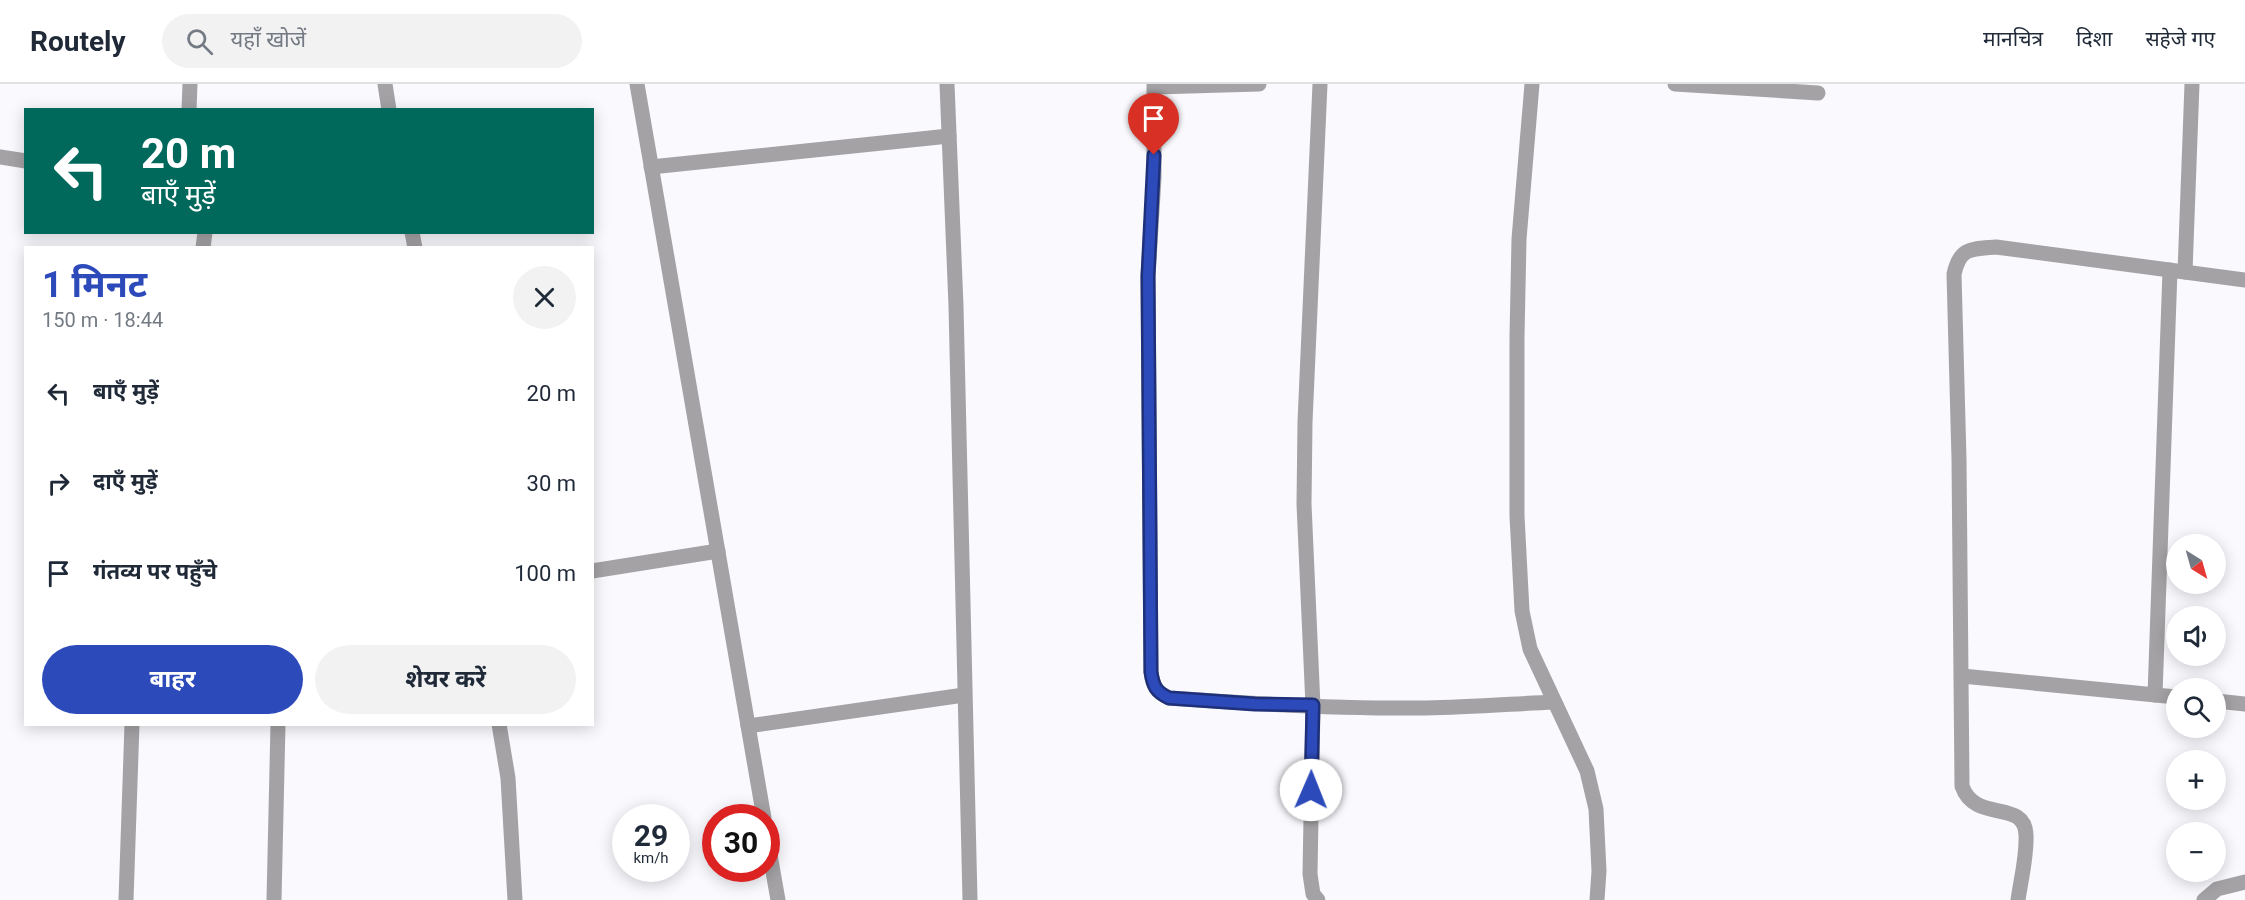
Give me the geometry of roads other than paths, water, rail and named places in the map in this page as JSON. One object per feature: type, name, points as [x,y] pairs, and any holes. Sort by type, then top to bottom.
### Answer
[{"type":"street","points":[[189,108],[190,84]]},
{"type":"street","points":[[385,84],[389,108]]},
{"type":"street","points":[[637,84],[762,804]]},
{"type":"street","points":[[947,84],[956,306],[970,900]]},
{"type":"street","points":[[1258,84],[1154,85],[1154,178],[1148,276],[1151,672],[1153,683],[1158,693],[1169,698],[1255,704],[1425,708],[1554,702]]},
{"type":"street","points":[[1318,900],[1314,894],[1310,874],[1313,705],[1304,504],[1305,410],[1320,84]]},
{"type":"street","points":[[1532,84],[1519,239],[1517,516],[1522,611],[1530,649],[1587,771],[1596,809],[1599,871],[1597,900]]},
{"type":"street","points":[[1675,84],[1818,93]]},
{"type":"street","points":[[2155,695],[2177,271],[2192,84]]},
{"type":"street","points":[[651,167],[949,136]]},
{"type":"street","points":[[0,157],[24,161]]},
{"type":"street","points":[[2018,900],[2026,834],[2024,822],[2017,815],[1981,807],[1971,802],[1962,786],[1959,459],[1954,274],[1957,260],[1967,251],[1996,247],[2245,280]]},
{"type":"street","points":[[594,571],[718,551]]},
{"type":"street","points":[[1962,676],[2166,696]]},
{"type":"street","points":[[748,726],[964,695]]},
{"type":"street","points":[[2226,702],[2245,704]]},
{"type":"street","points":[[126,900],[132,726]]},
{"type":"street","points":[[274,900],[278,726]]},
{"type":"street","points":[[499,726],[508,778],[515,900]]},
{"type":"street","points":[[775,882],[778,900]]},
{"type":"street","points":[[2204,900],[2217,889],[2245,882]]}]
